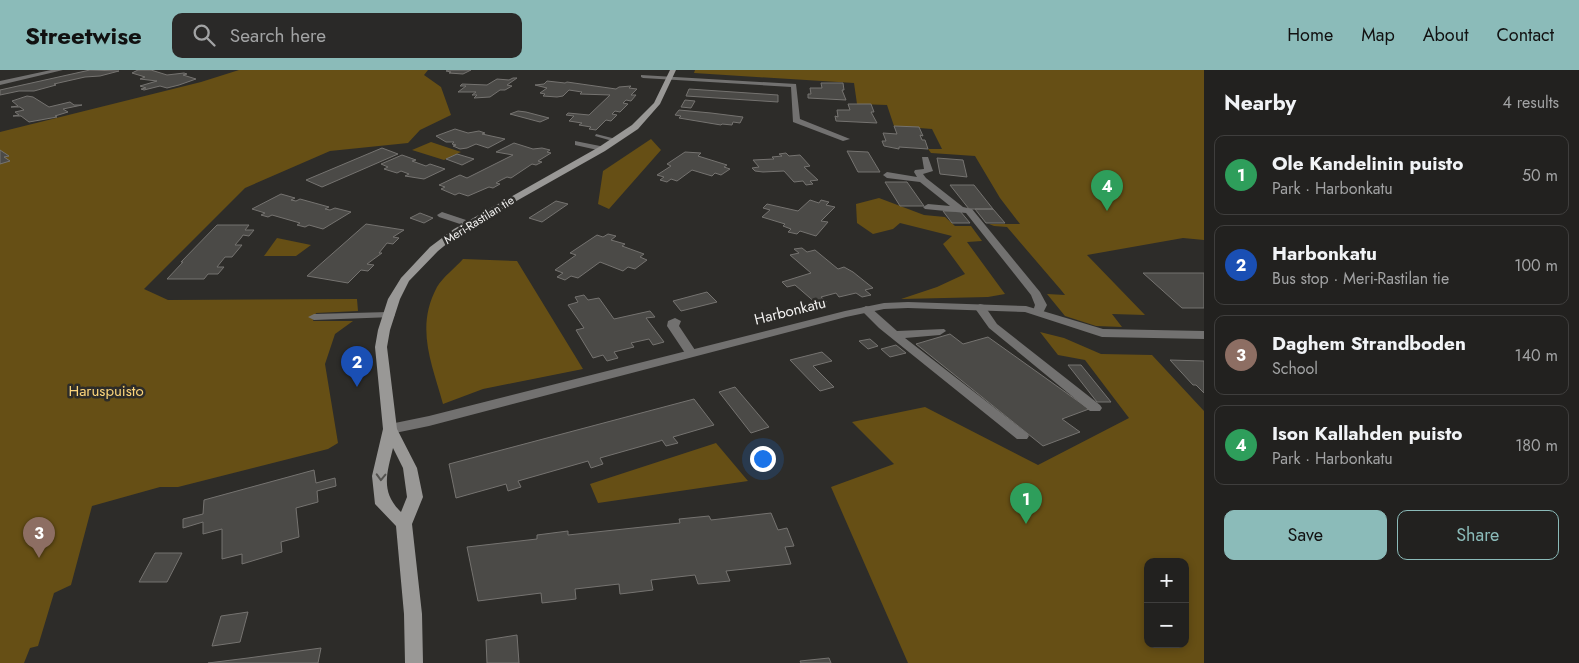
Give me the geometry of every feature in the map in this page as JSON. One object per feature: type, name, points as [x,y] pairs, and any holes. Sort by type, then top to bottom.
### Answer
[{"type":"street","points":[[4,81],[60,70]]},
{"type":"street","points":[[643,76],[671,75],[794,85],[796,120],[846,139]]},
{"type":"street","name":"Meri-Rastilan tie","points":[[404,524],[383,504],[380,476],[390,429],[381,347],[394,300],[406,280],[420,263],[446,239],[602,149],[635,127],[649,113],[662,94],[671,75]]},
{"type":"street","points":[[599,136],[616,140]]},
{"type":"street","points":[[578,142],[602,149]]},
{"type":"street","points":[[925,159],[929,171],[918,172],[923,180],[960,209]]},
{"type":"street","points":[[887,175],[923,180]]},
{"type":"street","points":[[928,207],[969,211],[1036,294],[1041,305],[1039,312]]},
{"type":"street","points":[[442,215],[469,224]]},
{"type":"street","name":"Harbonkatu","points":[[390,429],[429,421],[866,309],[908,305],[1026,309],[1102,333],[1204,335]]},
{"type":"street","points":[[980,307],[993,326],[1094,408]]},
{"type":"street","points":[[866,309],[896,336],[1022,436]]},
{"type":"street","points":[[314,317],[389,315]]},
{"type":"street","points":[[675,321],[672,323],[672,326],[690,354]]},
{"type":"street","points":[[896,336],[940,331]]},
{"type":"street","name":"Meri-Rastilan tie","points":[[390,429],[410,468],[414,497],[404,524],[413,614],[414,663]]},
{"type":"green space","name":"Haruspuisto","points":[[239,70],[428,70],[424,75],[441,87],[451,115],[420,130],[408,143],[330,151],[245,188],[144,289],[168,300],[357,299],[358,311],[316,313],[313,321],[353,321],[335,334],[325,364],[338,443],[328,449],[178,487],[160,487],[92,506],[71,585],[54,593],[38,646],[30,648],[24,663],[0,663],[0,132],[201,82]]},
{"type":"green space","points":[[695,70],[1204,70],[1204,240],[1183,238],[1087,255],[1145,315],[1112,314],[1122,327],[1096,326],[1065,316],[1047,294],[1065,295],[1061,290],[1007,227],[989,224],[1020,224],[1000,198],[975,156],[931,153],[928,149],[942,149],[932,129],[894,126],[887,105],[857,104],[854,83],[694,73]]},
{"type":"green space","points":[[651,139],[661,150],[609,209],[598,204],[603,171]]},
{"type":"green space","points":[[431,142],[461,152],[444,160],[412,150]]},
{"type":"green space","points":[[879,198],[924,215],[945,217],[955,226],[971,226],[982,241],[967,242],[1005,294],[988,297],[901,299],[937,287],[965,274],[943,244],[952,236],[900,223],[893,229],[873,234],[857,223],[856,204]]},
{"type":"green space","points":[[277,238],[311,245],[296,256],[264,256]]},
{"type":"green space","points":[[463,259],[517,261],[583,369],[483,389],[443,404],[430,360],[426,331],[427,317],[430,302],[437,287]]},
{"type":"green space","points":[[1040,332],[1064,338],[1101,354],[1152,355],[1204,411],[1204,663],[908,663],[831,487],[894,464],[852,422],[925,407],[1038,465],[1129,418],[1085,360],[1058,355]]},
{"type":"green space","points":[[716,443],[748,481],[598,503],[590,484]]},
{"type":"building","points":[[90,70],[119,71],[54,84],[56,85],[34,91],[19,91],[0,95],[0,90]]},
{"type":"building","points":[[138,70],[151,70],[167,75],[184,73],[187,74],[183,75],[196,79],[167,88],[160,86],[144,90],[141,89],[146,88],[140,86],[157,81],[140,79],[145,77],[132,73]]},
{"type":"building","points":[[471,70],[463,74],[449,73],[451,72],[446,71]]},
{"type":"building","points":[[517,78],[507,85],[512,86],[505,90],[500,90],[490,97],[474,98],[477,95],[472,95],[476,92],[458,92],[466,86],[460,86],[462,84],[487,85],[497,79],[509,80]]},
{"type":"building","points":[[547,81],[616,89],[631,86],[629,88],[637,89],[631,95],[636,95],[631,101],[626,100],[623,103],[628,104],[620,112],[615,111],[612,114],[617,115],[611,121],[606,120],[596,130],[579,125],[582,123],[569,121],[574,116],[566,115],[568,113],[589,115],[610,95],[580,94],[582,92],[569,90],[563,96],[543,96],[545,94],[540,93],[547,88],[535,85],[544,84]]},
{"type":"building","points":[[821,83],[843,83],[844,90],[842,90],[846,100],[808,98],[808,94],[811,94],[810,88],[822,88]]},
{"type":"building","points":[[689,89],[778,95],[778,102],[686,96]]},
{"type":"building","points":[[27,96],[33,97],[49,107],[70,102],[74,105],[82,105],[63,109],[68,112],[55,116],[57,117],[29,122],[21,116],[13,116],[19,115],[15,112],[24,110],[20,107],[11,107],[18,106],[12,101]]},
{"type":"building","points":[[685,100],[695,101],[691,108],[681,107]]},
{"type":"building","points":[[848,104],[871,104],[874,112],[871,112],[877,123],[836,121],[835,116],[838,117],[837,110],[850,110]]},
{"type":"building","points":[[679,110],[743,117],[740,123],[733,122],[732,125],[721,125],[679,118],[681,116],[675,115]]},
{"type":"building","points":[[518,111],[549,118],[540,122],[510,114]]},
{"type":"building","points":[[894,126],[919,127],[923,136],[920,135],[922,140],[925,140],[928,149],[899,147],[899,149],[884,146],[882,141],[886,141],[883,133],[897,134]]},
{"type":"building","points":[[455,129],[468,133],[479,131],[485,133],[482,134],[505,139],[488,148],[476,144],[460,149],[453,146],[456,145],[452,144],[454,142],[446,142],[436,136]]},
{"type":"building","points":[[514,143],[533,149],[542,148],[550,150],[547,152],[551,153],[538,161],[542,162],[536,165],[532,164],[511,178],[507,177],[501,180],[496,183],[500,184],[493,188],[489,187],[468,196],[459,193],[455,195],[441,189],[445,187],[439,185],[460,175],[467,178],[513,155],[496,152]]},
{"type":"building","points":[[382,148],[398,154],[322,187],[306,180]]},
{"type":"building","points":[[0,150],[9,156],[4,157],[10,161],[0,164]]},
{"type":"building","points":[[847,151],[868,152],[880,172],[858,172]]},
{"type":"building","points":[[685,152],[701,153],[698,156],[727,165],[724,167],[730,169],[721,175],[715,173],[712,176],[692,170],[677,181],[671,179],[667,182],[660,180],[664,177],[657,175],[671,166],[667,164]]},
{"type":"building","points":[[786,153],[789,156],[800,155],[810,166],[804,167],[818,180],[810,181],[813,184],[806,185],[803,181],[794,182],[784,171],[763,172],[755,171],[752,168],[759,167],[753,160],[774,159],[772,157],[782,156],[779,154]]},
{"type":"building","points":[[457,154],[474,159],[462,165],[446,159]]},
{"type":"building","points":[[402,155],[426,166],[430,164],[445,169],[424,179],[405,176],[409,174],[401,171],[397,173],[384,169],[388,167],[381,164]]},
{"type":"building","points":[[937,158],[963,160],[967,177],[940,174]]},
{"type":"building","points":[[885,182],[907,182],[924,206],[900,206]]},
{"type":"building","points":[[950,185],[974,185],[993,209],[969,209]]},
{"type":"building","points":[[281,194],[295,198],[291,200],[296,201],[300,199],[329,207],[325,209],[335,208],[351,212],[323,229],[309,225],[305,227],[297,225],[300,223],[272,215],[268,217],[261,215],[265,213],[252,209]]},
{"type":"building","points":[[810,200],[819,203],[821,200],[829,202],[826,205],[835,207],[821,221],[828,222],[816,236],[800,231],[797,234],[788,232],[791,229],[783,226],[785,224],[762,217],[770,210],[763,208],[767,204],[798,211]]},
{"type":"building","points":[[556,201],[568,204],[542,222],[529,218]]},
{"type":"building","points":[[975,209],[993,209],[1005,223],[986,223]]},
{"type":"building","points":[[943,211],[960,211],[970,223],[952,223]]},
{"type":"building","points":[[420,213],[433,218],[424,223],[410,218]]},
{"type":"building","points":[[366,224],[404,230],[393,237],[399,238],[393,244],[387,243],[379,253],[382,253],[367,264],[374,265],[368,271],[361,270],[348,283],[307,276]]},
{"type":"building","points":[[217,225],[249,225],[245,230],[254,230],[249,236],[243,235],[235,245],[242,245],[232,257],[225,257],[217,267],[224,267],[218,274],[208,274],[204,279],[167,279],[183,262],[181,262]]},
{"type":"building","points":[[608,234],[616,236],[611,240],[625,244],[622,246],[644,254],[640,257],[647,260],[635,269],[628,267],[623,271],[600,262],[578,278],[571,276],[565,280],[557,277],[563,273],[555,270],[576,255],[570,253],[597,235],[603,237]]},
{"type":"building","points":[[802,248],[807,252],[815,250],[838,269],[844,267],[853,272],[873,288],[865,290],[871,295],[862,297],[856,293],[839,297],[836,293],[821,297],[827,302],[817,304],[795,285],[787,287],[782,282],[811,273],[790,255],[799,253],[794,249]]},
{"type":"building","points":[[1143,273],[1204,273],[1204,308],[1182,308]]},
{"type":"building","points":[[707,292],[717,302],[681,311],[673,301]]},
{"type":"building","points":[[584,295],[588,300],[599,298],[614,319],[650,311],[655,317],[646,318],[664,342],[653,345],[649,339],[631,343],[634,347],[614,352],[618,358],[607,361],[603,355],[593,358],[576,330],[584,328],[568,305],[578,302],[575,297]]},
{"type":"building","points":[[950,334],[963,344],[988,337],[1089,409],[1062,419],[1080,432],[1043,446],[916,344]]},
{"type":"building","points":[[870,339],[878,346],[868,349],[859,341]]},
{"type":"building","points":[[896,345],[906,353],[890,357],[881,349]]},
{"type":"building","points":[[822,352],[832,361],[813,366],[834,387],[820,391],[790,360]]},
{"type":"building","points":[[1170,360],[1204,361],[1204,393],[1196,385],[1193,385]]},
{"type":"building","points":[[1068,365],[1081,365],[1111,402],[1097,402]]},
{"type":"building","points":[[735,387],[769,427],[751,433],[719,392]]},
{"type":"building","points":[[694,399],[714,425],[673,437],[678,443],[666,446],[662,440],[600,458],[603,464],[591,468],[588,461],[518,481],[521,487],[508,491],[506,484],[456,498],[449,464]]},
{"type":"building","points":[[314,470],[316,483],[335,478],[336,486],[317,491],[318,502],[296,508],[299,537],[281,542],[282,552],[242,564],[242,554],[222,559],[222,529],[203,534],[203,522],[183,528],[183,519],[203,514],[204,500]]},
{"type":"building","points":[[771,513],[778,530],[787,528],[794,546],[785,547],[791,564],[726,571],[730,581],[698,584],[695,575],[651,580],[653,590],[620,594],[619,584],[575,589],[576,599],[542,603],[541,593],[478,601],[467,547],[537,539],[537,535],[568,531],[568,535],[680,523],[679,519],[709,516],[711,520]]},
{"type":"building","points":[[155,553],[182,553],[167,582],[139,582]]},
{"type":"building","points":[[248,612],[240,642],[212,646],[221,616]]},
{"type":"building","points":[[517,635],[519,663],[487,663],[486,640]]},
{"type":"building","points":[[321,648],[318,663],[208,663],[248,658]]},
{"type":"building","points":[[829,658],[831,663],[801,663],[800,661]]},
{"type":"place","name":"Ison Kallahden puisto","points":[[1107,211]]},
{"type":"place","name":"Harbonkatu","points":[[357,387]]},
{"type":"place","name":"Ole Kandelinin puisto","points":[[1026,524]]},
{"type":"place","name":"Daghem Strandboden","points":[[39,558]]}]
